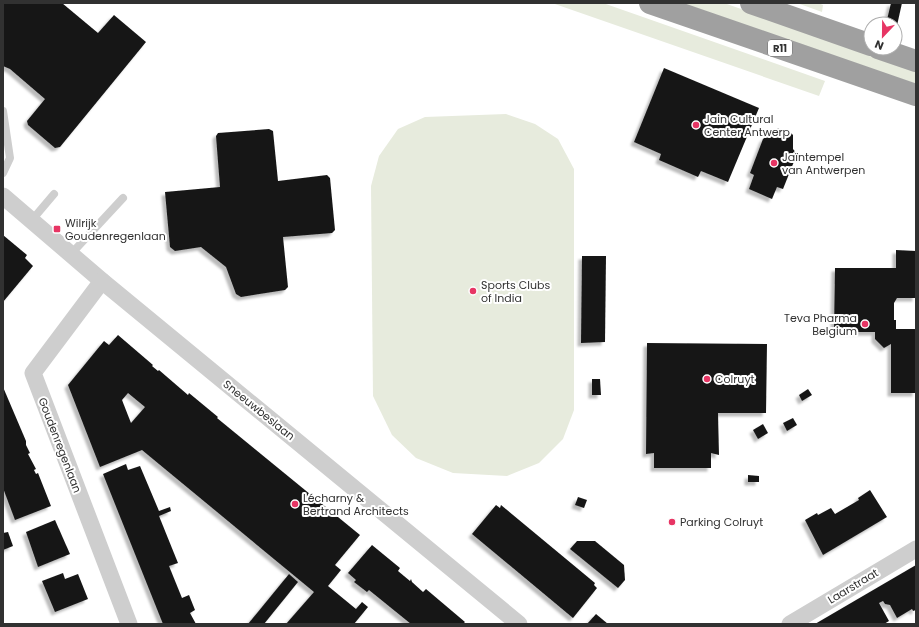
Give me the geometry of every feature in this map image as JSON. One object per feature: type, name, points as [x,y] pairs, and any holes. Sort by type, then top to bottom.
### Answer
[{"type":"highway","name":"R11","points":[[650,3],[916,96]]},
{"type":"highway","points":[[751,3],[863,42]]},
{"type":"highway","points":[[901,56],[916,61]]},
{"type":"street","name":"Sneeuwbeslaan","points":[[3,196],[102,281],[518,623]]},
{"type":"street","name":"Goudenregenlaan","points":[[102,281],[33,373],[129,624]]},
{"type":"street","name":"Laarstraat","points":[[790,624],[916,549]]},
{"type":"lane","points":[[3,111],[10,158],[3,173]]},
{"type":"lane","points":[[32,220],[54,194]]},
{"type":"lane","points":[[71,254],[123,198]]},
{"type":"shaded area","points":[[552,3],[603,3],[825,81],[819,96]]},
{"type":"shaded area","points":[[682,3],[724,3],[863,52],[863,56],[876,56],[916,70],[916,84]]},
{"type":"shaded area","points":[[797,3],[818,3],[823,5],[822,12]]},
{"type":"shaded area","name":"Sports Clubs of India","points":[[506,114],[535,124],[558,139],[574,169],[574,410],[563,439],[539,463],[507,476],[453,473],[416,458],[392,435],[373,396],[371,186],[379,156],[398,129],[425,117]]},
{"type":"building","points":[[3,3],[62,3],[98,33],[114,15],[146,42],[60,147],[55,148],[28,125],[27,121],[45,99],[10,69],[3,66]]},
{"type":"building","points":[[891,3],[902,3],[899,16],[888,16]]},
{"type":"building","name":"Jain Cultural Center Antwerp","points":[[664,68],[759,108],[728,182],[701,171],[698,177],[659,160],[661,154],[634,142]]},
{"type":"building","name":"Jaïntempel van Antwerpen","points":[[778,128],[789,131],[793,135],[793,149],[797,154],[783,189],[777,187],[772,199],[749,189],[754,175],[750,173],[763,139],[768,135],[773,136]]},
{"type":"building","points":[[269,129],[273,131],[278,181],[327,175],[330,178],[335,230],[332,233],[283,237],[288,287],[285,290],[241,297],[236,294],[226,267],[201,247],[175,251],[170,247],[165,192],[220,187],[216,136],[218,133]]},
{"type":"building","points":[[3,235],[27,255],[25,258],[33,266],[3,302]]},
{"type":"building","name":"Teva Pharma Belgium","points":[[896,250],[916,251],[916,298],[897,298],[894,303],[894,320],[896,320],[896,329],[916,329],[916,393],[891,393],[891,344],[884,348],[875,339],[875,332],[834,332],[835,268],[896,268]]},
{"type":"building","points":[[582,256],[606,256],[605,342],[581,343]]},
{"type":"building","points":[[118,335],[158,371],[159,370],[188,395],[189,393],[218,417],[217,418],[360,535],[335,565],[341,570],[328,586],[356,609],[362,602],[368,607],[354,624],[286,624],[314,592],[142,450],[100,467],[68,385],[104,341],[109,345]],"holes":[[[128,393],[145,407],[131,423],[122,400]]]},
{"type":"building","name":"Colruyt","points":[[647,343],[767,344],[766,413],[718,413],[719,455],[711,453],[711,468],[654,468],[654,453],[646,454]]},
{"type":"building","points":[[592,379],[600,379],[601,395],[592,395]]},
{"type":"building","points":[[3,387],[26,441],[26,445],[30,453],[28,454],[36,469],[34,470],[36,474],[38,473],[51,506],[15,520],[3,488]]},
{"type":"building","points":[[808,389],[812,395],[802,401],[799,395]]},
{"type":"building","points":[[793,418],[797,425],[787,431],[783,423]]},
{"type":"building","points":[[763,424],[768,433],[758,439],[753,430]]},
{"type":"building","points":[[126,464],[128,470],[140,466],[159,511],[170,507],[171,511],[159,516],[178,563],[169,566],[182,598],[189,595],[195,610],[190,613],[196,624],[163,624],[103,474]]},
{"type":"building","points":[[748,475],[759,476],[759,482],[748,482]]},
{"type":"building","points":[[870,490],[887,517],[823,555],[805,520],[817,513],[818,515],[831,508],[835,514],[859,500],[858,498]]},
{"type":"building","points":[[578,497],[587,500],[584,508],[575,505]]},
{"type":"building","points":[[496,505],[500,508],[501,505],[595,583],[594,585],[597,588],[573,618],[472,534]]},
{"type":"building","points":[[55,520],[70,554],[38,567],[26,532]]},
{"type":"building","points":[[8,532],[13,546],[3,550],[3,533]]},
{"type":"building","points":[[577,541],[595,541],[624,565],[625,580],[618,588],[570,549]]},
{"type":"building","points":[[372,545],[400,568],[398,571],[410,581],[411,579],[412,582],[423,592],[426,589],[465,622],[463,624],[411,624],[369,590],[367,592],[354,582],[356,580],[348,573]]},
{"type":"building","points":[[916,565],[916,610],[913,611],[912,609],[897,618],[890,605],[885,604],[883,601],[879,603],[889,621],[884,624],[815,624]]},
{"type":"building","points":[[63,573],[65,579],[78,574],[88,599],[55,612],[42,581]]},
{"type":"building","points":[[289,574],[298,582],[264,624],[248,624]]},
{"type":"building","points":[[596,614],[608,624],[587,624]]},
{"type":"place","name":"Jain Cultural Center Antwerp","points":[[696,125]]},
{"type":"place","name":"Jaïntempel van Antwerpen","points":[[774,163]]},
{"type":"place","name":"Wilrijk Goudenregenlaan","points":[[57,229]]},
{"type":"place","name":"Sports Clubs of India","points":[[473,291]]},
{"type":"place","name":"Teva Pharma Belgium","points":[[865,324]]},
{"type":"place","name":"Colruyt","points":[[707,379]]},
{"type":"place","name":"Lécharny & Bertrand Architects","points":[[295,504]]},
{"type":"place","name":"Parking Colruyt","points":[[672,522]]}]
